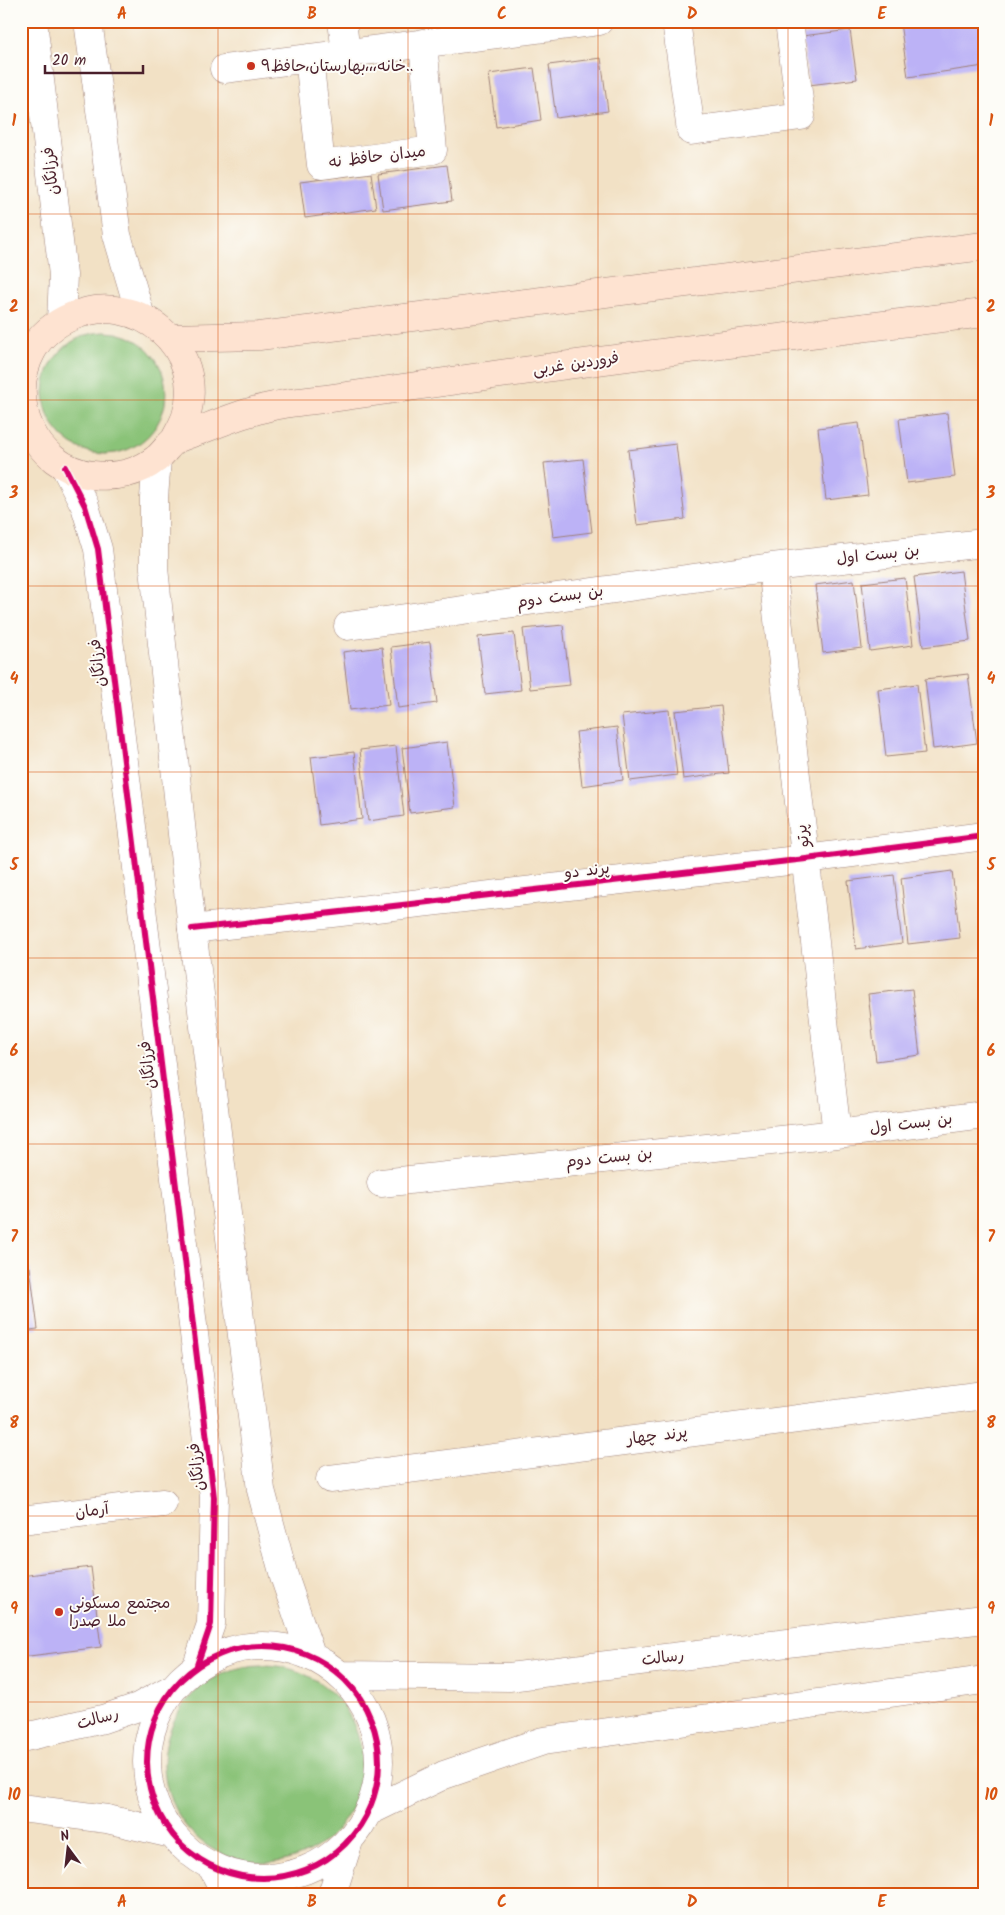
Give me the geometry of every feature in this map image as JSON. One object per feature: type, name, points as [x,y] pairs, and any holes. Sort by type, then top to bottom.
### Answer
[{"type":"main road","points":[[169,338],[259,336],[984,246]]},
{"type":"main road","points":[[114,309],[141,316],[156,325],[169,338],[184,361],[189,388],[186,416],[166,450],[136,471],[112,476],[88,475],[65,467],[33,450],[22,403],[22,376],[27,352],[60,321],[87,310],[114,309]]},
{"type":"main road","name":"فروردین غربی","points":[[166,450],[266,407],[696,347],[984,313]]},
{"type":"street","name":"فرزانگان","points":[[33,21],[63,275],[60,321]]},
{"type":"street","points":[[88,21],[117,235],[141,316]]},
{"type":"street","points":[[342,21],[346,53]]},
{"type":"street","points":[[224,69],[599,21]]},
{"type":"street","points":[[676,21],[691,130],[801,116],[789,21]]},
{"type":"street","name":"میدان حافظ نه","points":[[309,58],[321,165],[433,150],[423,43]]},
{"type":"street","points":[[166,450],[154,498],[154,568],[192,930],[262,1490],[284,1576],[312,1656]]},
{"type":"street","name":"فرزانگان","points":[[65,467],[85,506],[98,549],[214,1497],[211,1624],[197,1665]]},
{"type":"street","name":"بن بست اول","points":[[772,567],[984,544]]},
{"type":"street","name":"بن بست دوم","points":[[348,626],[772,567]]},
{"type":"street","name":"پرتو","points":[[772,567],[837,1134]]},
{"type":"street","name":"پرند دو","points":[[192,930],[806,859],[984,836]]},
{"type":"street","name":"بن بست اول","points":[[837,1134],[984,1115]]},
{"type":"street","name":"بن بست دوم","points":[[381,1183],[837,1134]]},
{"type":"street","name":"پرند چهار","points":[[330,1479],[984,1395]]},
{"type":"street","name":"آرمان","points":[[21,1520],[162,1503]]},
{"type":"street","name":"رسالت","points":[[342,1675],[510,1677],[984,1619]]},
{"type":"street","points":[[273,1646],[312,1656],[342,1675],[365,1704],[378,1739],[380,1775],[370,1811],[349,1841],[320,1864],[297,1874],[246,1878],[212,1867],[183,1848],[157,1812],[149,1788],[146,1754],[154,1720],[171,1689],[197,1665],[233,1649],[273,1646]]},
{"type":"street","points":[[370,1811],[444,1775],[543,1741],[984,1680]]},
{"type":"street","name":"رسالت","points":[[21,1738],[103,1719],[138,1708],[171,1689]]},
{"type":"street","points":[[21,1808],[107,1819],[172,1834]]},
{"type":"street","points":[[332,1894],[349,1841]]},
{"type":"street","points":[[212,1867],[226,1894]]},
{"type":"green space","points":[[105,332],[128,337],[148,350],[161,370],[166,393],[161,416],[148,436],[128,449],[105,454],[82,449],[62,436],[49,416],[44,393],[49,370],[62,350],[82,337]]},
{"type":"green space","points":[[263,1665],[292,1669],[310,1677],[333,1694],[350,1717],[358,1735],[362,1764],[358,1793],[350,1811],[333,1834],[310,1851],[292,1859],[263,1863],[234,1859],[216,1851],[193,1834],[176,1811],[168,1793],[164,1764],[168,1735],[176,1717],[193,1694],[216,1677],[234,1669]]},
{"type":"building","points":[[911,21],[984,21],[984,66],[908,77],[900,23]]},
{"type":"building","points":[[850,30],[857,79],[809,85],[802,36]]},
{"type":"building","points":[[601,58],[608,111],[556,118],[549,65]]},
{"type":"building","points":[[534,68],[541,120],[496,127],[489,74]]},
{"type":"building","points":[[447,165],[452,201],[383,210],[378,174]]},
{"type":"building","points":[[371,173],[376,208],[305,218],[300,182]]},
{"type":"building","points":[[947,413],[955,477],[907,483],[899,419]]},
{"type":"building","points":[[859,423],[868,495],[826,500],[818,428]]},
{"type":"building","points":[[676,444],[685,519],[637,525],[628,450]]},
{"type":"building","points":[[583,459],[592,532],[553,537],[544,463]]},
{"type":"building","points":[[961,571],[970,641],[923,647],[914,577]]},
{"type":"building","points":[[905,578],[913,645],[870,651],[862,583]]},
{"type":"building","points":[[854,580],[862,648],[823,653],[815,585]]},
{"type":"building","points":[[563,625],[570,685],[530,689],[523,629]]},
{"type":"building","points":[[514,633],[521,690],[485,694],[478,637]]},
{"type":"building","points":[[430,642],[437,703],[398,708],[391,647]]},
{"type":"building","points":[[382,647],[389,705],[350,710],[343,652]]},
{"type":"building","points":[[968,674],[977,743],[933,749],[925,679]]},
{"type":"building","points":[[917,684],[925,753],[886,757],[878,689]]},
{"type":"building","points":[[721,706],[729,773],[683,779],[675,711]]},
{"type":"building","points":[[669,710],[677,775],[630,781],[622,715]]},
{"type":"building","points":[[617,727],[623,780],[582,786],[576,732]]},
{"type":"building","points":[[447,742],[455,807],[410,813],[402,748]]},
{"type":"building","points":[[396,746],[404,816],[368,821],[360,750]]},
{"type":"building","points":[[354,752],[362,819],[319,825],[311,757]]},
{"type":"building","points":[[952,871],[960,938],[908,944],[901,878]]},
{"type":"building","points":[[894,875],[902,943],[856,949],[848,881]]},
{"type":"building","points":[[912,989],[920,1055],[876,1061],[868,994]]},
{"type":"building","points":[[30,1267],[38,1329],[21,1331],[21,1268]]},
{"type":"building","name":"مجتمع مسکونی ملا صدرا","points":[[91,1567],[101,1647],[21,1657],[21,1576]]},
{"type":"cycle path","points":[[65,467],[85,506],[98,549],[214,1497],[211,1624],[197,1665]]},
{"type":"cycle path","points":[[192,929],[806,859],[984,836]]},
{"type":"cycle path","points":[[252,1646],[274,1646],[297,1651],[328,1665],[353,1688],[360,1697],[374,1728],[379,1751],[379,1762],[377,1785],[365,1817],[353,1836],[337,1852],[328,1859],[297,1873],[274,1878],[252,1878],[229,1873],[198,1859],[173,1836],[166,1827],[152,1796],[147,1773],[147,1751],[152,1728],[166,1697],[189,1672],[198,1665],[229,1651],[252,1646]]},
{"type":"place","name":"خانه،،،بهارستان،حافظ۹..","points":[[251,66]]},
{"type":"place","name":"مجتمع مسکونی ملا صدرا","points":[[59,1612]]}]
